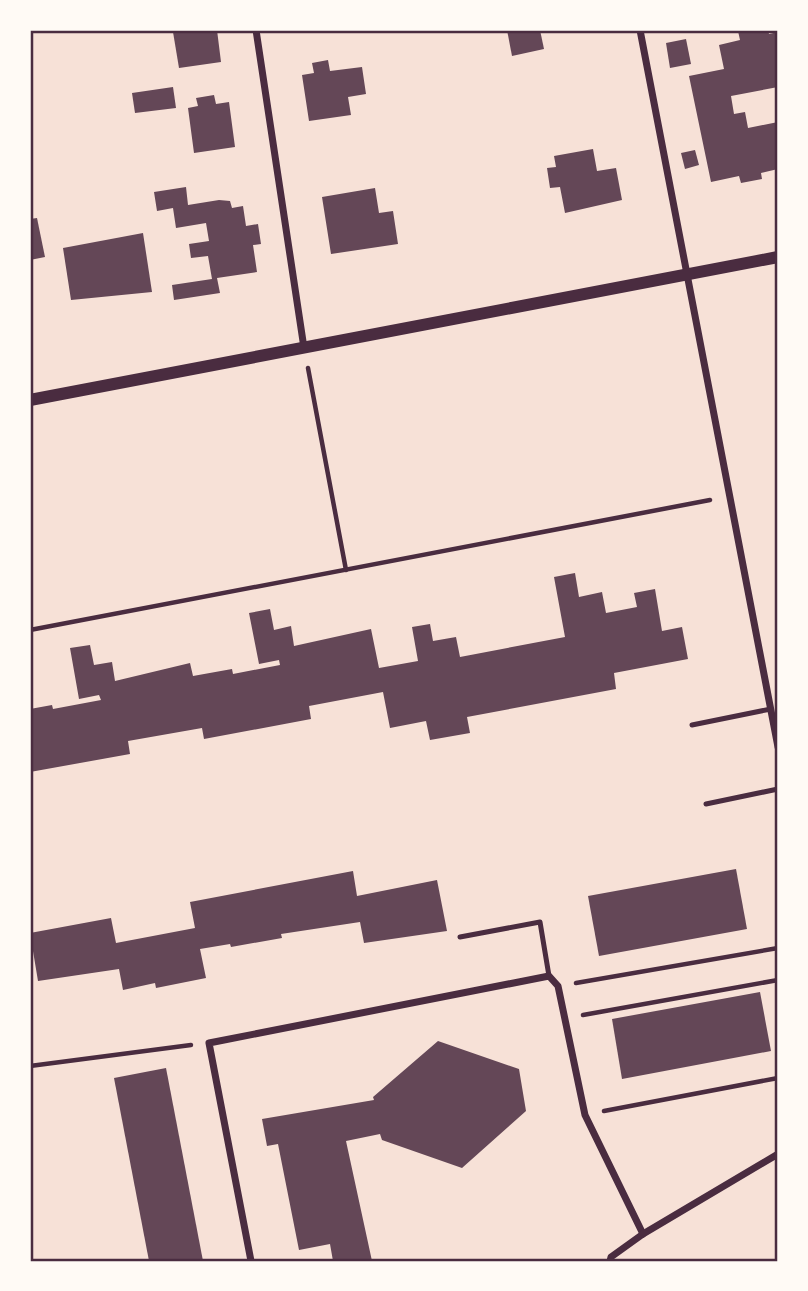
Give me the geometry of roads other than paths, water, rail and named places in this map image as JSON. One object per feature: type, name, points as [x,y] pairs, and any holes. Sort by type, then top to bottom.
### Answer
[{"type":"street","points":[[256,30],[304,348]]},
{"type":"street","points":[[640,30],[778,747]]},
{"type":"street","points":[[30,400],[778,257]]},
{"type":"street","points":[[251,1261],[209,1043],[549,976],[558,986],[585,1115],[643,1234]]},
{"type":"street","points":[[610,1261],[611,1257],[643,1234],[778,1154]]},
{"type":"lane","points":[[692,725],[771,709]]},
{"type":"lane","points":[[706,804],[778,789]]},
{"type":"lane","points":[[460,937],[540,922],[549,976]]}]
